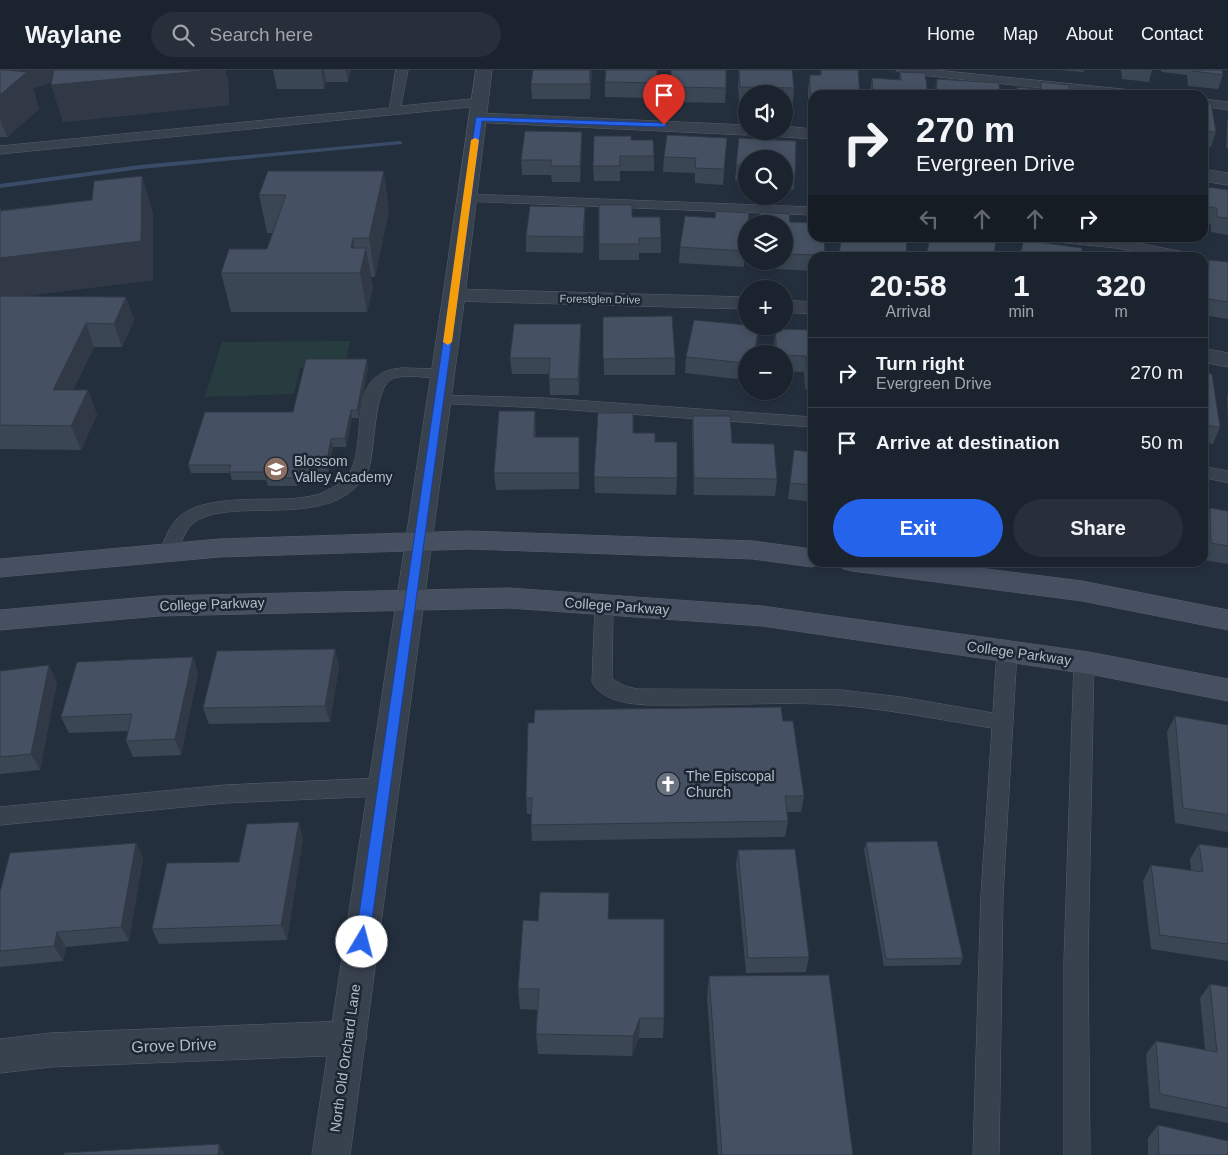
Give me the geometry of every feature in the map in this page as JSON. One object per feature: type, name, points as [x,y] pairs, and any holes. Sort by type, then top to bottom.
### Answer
[{"type":"main road","points":[[0,568],[168,553],[295,545],[473,540],[753,550],[808,557]]},
{"type":"main road","points":[[892,567],[1082,591],[1228,620]]},
{"type":"main road","name":"College Parkway","points":[[0,620],[160,606],[509,598],[762,616],[1084,662],[1228,690]]},
{"type":"street","name":"North Old Orchard Lane","points":[[331,1155],[468,198],[484,70]]},
{"type":"street","points":[[479,110],[738,129]]},
{"type":"street","points":[[793,133],[808,134]]},
{"type":"street","points":[[1208,176],[1228,179]]},
{"type":"street","name":"Forestglen Drive","points":[[454,295],[738,303]]},
{"type":"street","points":[[793,307],[808,308]]},
{"type":"street","points":[[1208,356],[1228,360]]},
{"type":"street","name":"Grove Drive","points":[[0,1056],[51,1050],[348,1038]]},
{"type":"lane","points":[[394,110],[402,70]]},
{"type":"lane","points":[[902,70],[1093,90]]},
{"type":"lane","points":[[1208,103],[1228,106]]},
{"type":"lane","points":[[0,150],[394,110],[479,110]]},
{"type":"lane","points":[[468,198],[808,211]]},
{"type":"lane","points":[[1096,242],[1161,252]]},
{"type":"lane","points":[[168,553],[176,532],[188,518],[215,507],[289,506],[327,498],[347,485],[358,474],[376,386],[380,380],[390,374],[441,387],[544,402],[808,422]]},
{"type":"lane","points":[[1208,472],[1228,477]]},
{"type":"lane","points":[[604,606],[602,682],[612,691],[636,696],[701,699],[793,696],[842,698],[1002,722]]},
{"type":"lane","points":[[986,1155],[992,895],[1007,652]]},
{"type":"lane","points":[[1077,1155],[1076,960],[1084,662]]},
{"type":"lane","points":[[0,816],[224,794],[383,787]]},
{"type":"green space","points":[[350,341],[345,365],[300,368],[294,394],[205,397],[222,342]]},
{"type":"building","points":[[0,70],[7,70],[27,72],[0,95]]},
{"type":"building","points":[[54,70],[212,70],[51,85]]},
{"type":"building","points":[[533,70],[590,70],[590,84],[531,84]]},
{"type":"building","points":[[606,70],[657,70],[657,83],[605,82]]},
{"type":"building","points":[[671,70],[726,70],[726,88],[671,87]]},
{"type":"building","points":[[739,70],[792,70],[794,88],[793,85],[740,85]]},
{"type":"building","points":[[821,70],[858,70],[860,90],[810,90],[810,75],[821,75]]},
{"type":"building","points":[[1222,70],[1223,75],[1193,71]]},
{"type":"building","points":[[900,72],[925,73],[927,90],[873,90],[872,78],[901,80]]},
{"type":"building","points":[[937,79],[999,83],[1000,90],[937,90]]},
{"type":"building","points":[[1041,82],[1069,85],[1069,90],[1017,90],[1017,87],[1041,89]]},
{"type":"building","points":[[1208,103],[1211,103],[1216,132],[1208,131]]},
{"type":"building","points":[[525,131],[582,132],[580,166],[551,166],[551,160],[521,160]]},
{"type":"building","points":[[667,135],[727,138],[724,169],[695,168],[696,158],[664,157]]},
{"type":"building","points":[[594,136],[631,136],[631,140],[653,140],[654,156],[620,156],[620,166],[593,166]]},
{"type":"building","points":[[739,140],[796,141],[795,175],[793,175],[793,150],[738,150],[738,165],[736,165]]},
{"type":"building","points":[[268,171],[384,171],[369,238],[353,238],[351,248],[366,248],[360,273],[221,273],[229,249],[267,249],[286,195],[259,195]]},
{"type":"building","points":[[142,176],[141,241],[0,258],[0,211],[92,200],[94,181]]},
{"type":"building","points":[[1208,187],[1228,190],[1228,218],[1217,217],[1217,208],[1208,207]]},
{"type":"building","points":[[599,205],[632,205],[632,217],[660,217],[661,238],[639,238],[639,244],[599,244]]},
{"type":"building","points":[[530,206],[585,207],[583,237],[526,236]]},
{"type":"building","points":[[716,211],[749,213],[749,215],[738,215],[738,251],[680,247],[685,216],[715,218]]},
{"type":"building","points":[[760,212],[789,214],[760,215]]},
{"type":"building","points":[[793,222],[808,223],[808,242],[824,242],[825,252],[808,252],[808,255],[793,254]]},
{"type":"building","points":[[841,242],[907,242],[906,252],[840,252]]},
{"type":"building","points":[[929,242],[996,242],[995,252],[927,252]]},
{"type":"building","points":[[1023,242],[1038,242],[1082,248],[1082,252],[1022,252]]},
{"type":"building","points":[[1209,260],[1228,262],[1228,302],[1208,299]]},
{"type":"building","points":[[0,296],[126,297],[114,324],[86,323],[53,390],[88,390],[71,426],[0,425]]},
{"type":"building","points":[[672,316],[675,358],[603,359],[603,317]]},
{"type":"building","points":[[694,320],[738,324],[738,335],[758,335],[756,345],[738,345],[738,362],[686,357]]},
{"type":"building","points":[[514,324],[581,324],[578,379],[549,379],[550,358],[510,358]]},
{"type":"building","points":[[793,329],[808,330],[808,373],[806,356],[793,355],[793,345],[776,345],[775,335],[793,335]]},
{"type":"building","points":[[306,359],[367,359],[357,410],[351,410],[345,438],[331,439],[326,464],[299,464],[295,478],[266,478],[267,472],[229,472],[231,465],[188,465],[205,412],[293,412]]},
{"type":"building","points":[[1208,374],[1212,374],[1220,427],[1208,426]]},
{"type":"building","points":[[499,411],[535,411],[534,437],[579,437],[579,473],[494,473]]},
{"type":"building","points":[[598,413],[633,413],[633,433],[655,433],[655,442],[677,442],[677,478],[594,477]]},
{"type":"building","points":[[693,416],[730,416],[732,443],[774,444],[777,479],[694,478]]},
{"type":"building","points":[[794,450],[808,452],[808,485],[790,483]]},
{"type":"building","points":[[1210,508],[1228,511],[1228,546],[1211,543]]},
{"type":"building","points":[[335,649],[325,706],[203,708],[217,651]]},
{"type":"building","points":[[193,657],[175,739],[126,741],[132,714],[61,717],[77,662]]},
{"type":"building","points":[[49,665],[31,754],[0,757],[0,671]]},
{"type":"building","points":[[781,707],[783,721],[793,721],[804,796],[785,796],[788,821],[531,825],[532,798],[526,798],[528,723],[534,723],[535,710]]},
{"type":"building","points":[[1175,716],[1228,725],[1228,815],[1183,808]]},
{"type":"building","points":[[299,822],[281,925],[152,929],[167,863],[239,862],[247,824]]},
{"type":"building","points":[[937,841],[963,958],[886,959],[866,842]]},
{"type":"building","points":[[136,843],[121,927],[57,932],[54,946],[0,951],[0,892],[10,853]]},
{"type":"building","points":[[1199,844],[1228,848],[1228,944],[1160,935],[1151,865],[1203,872]]},
{"type":"building","points":[[795,849],[809,957],[748,958],[738,850]]},
{"type":"building","points":[[540,892],[609,893],[608,919],[664,919],[664,1018],[640,1018],[633,1036],[536,1034],[539,989],[518,989],[523,920],[538,921]]},
{"type":"building","points":[[829,975],[853,1155],[722,1155],[709,976]]},
{"type":"building","points":[[1210,984],[1228,987],[1228,1108],[1160,1094],[1156,1041],[1217,1052]]},
{"type":"building","points":[[1158,1125],[1228,1141],[1228,1155],[1159,1155]]},
{"type":"building","points":[[219,1144],[218,1155],[64,1155],[64,1153]]},
{"type":"waterway","points":[[0,186],[140,167],[400,143]]},
{"type":"slow traffic","points":[[448,342],[475,140]]},
{"type":"place","name":"Blossom Valley Academy","points":[[276,469]]},
{"type":"place","name":"The Episcopal Church","points":[[668,784]]},
{"type":"route","points":[[362,942],[478,118],[664,125]]}]
